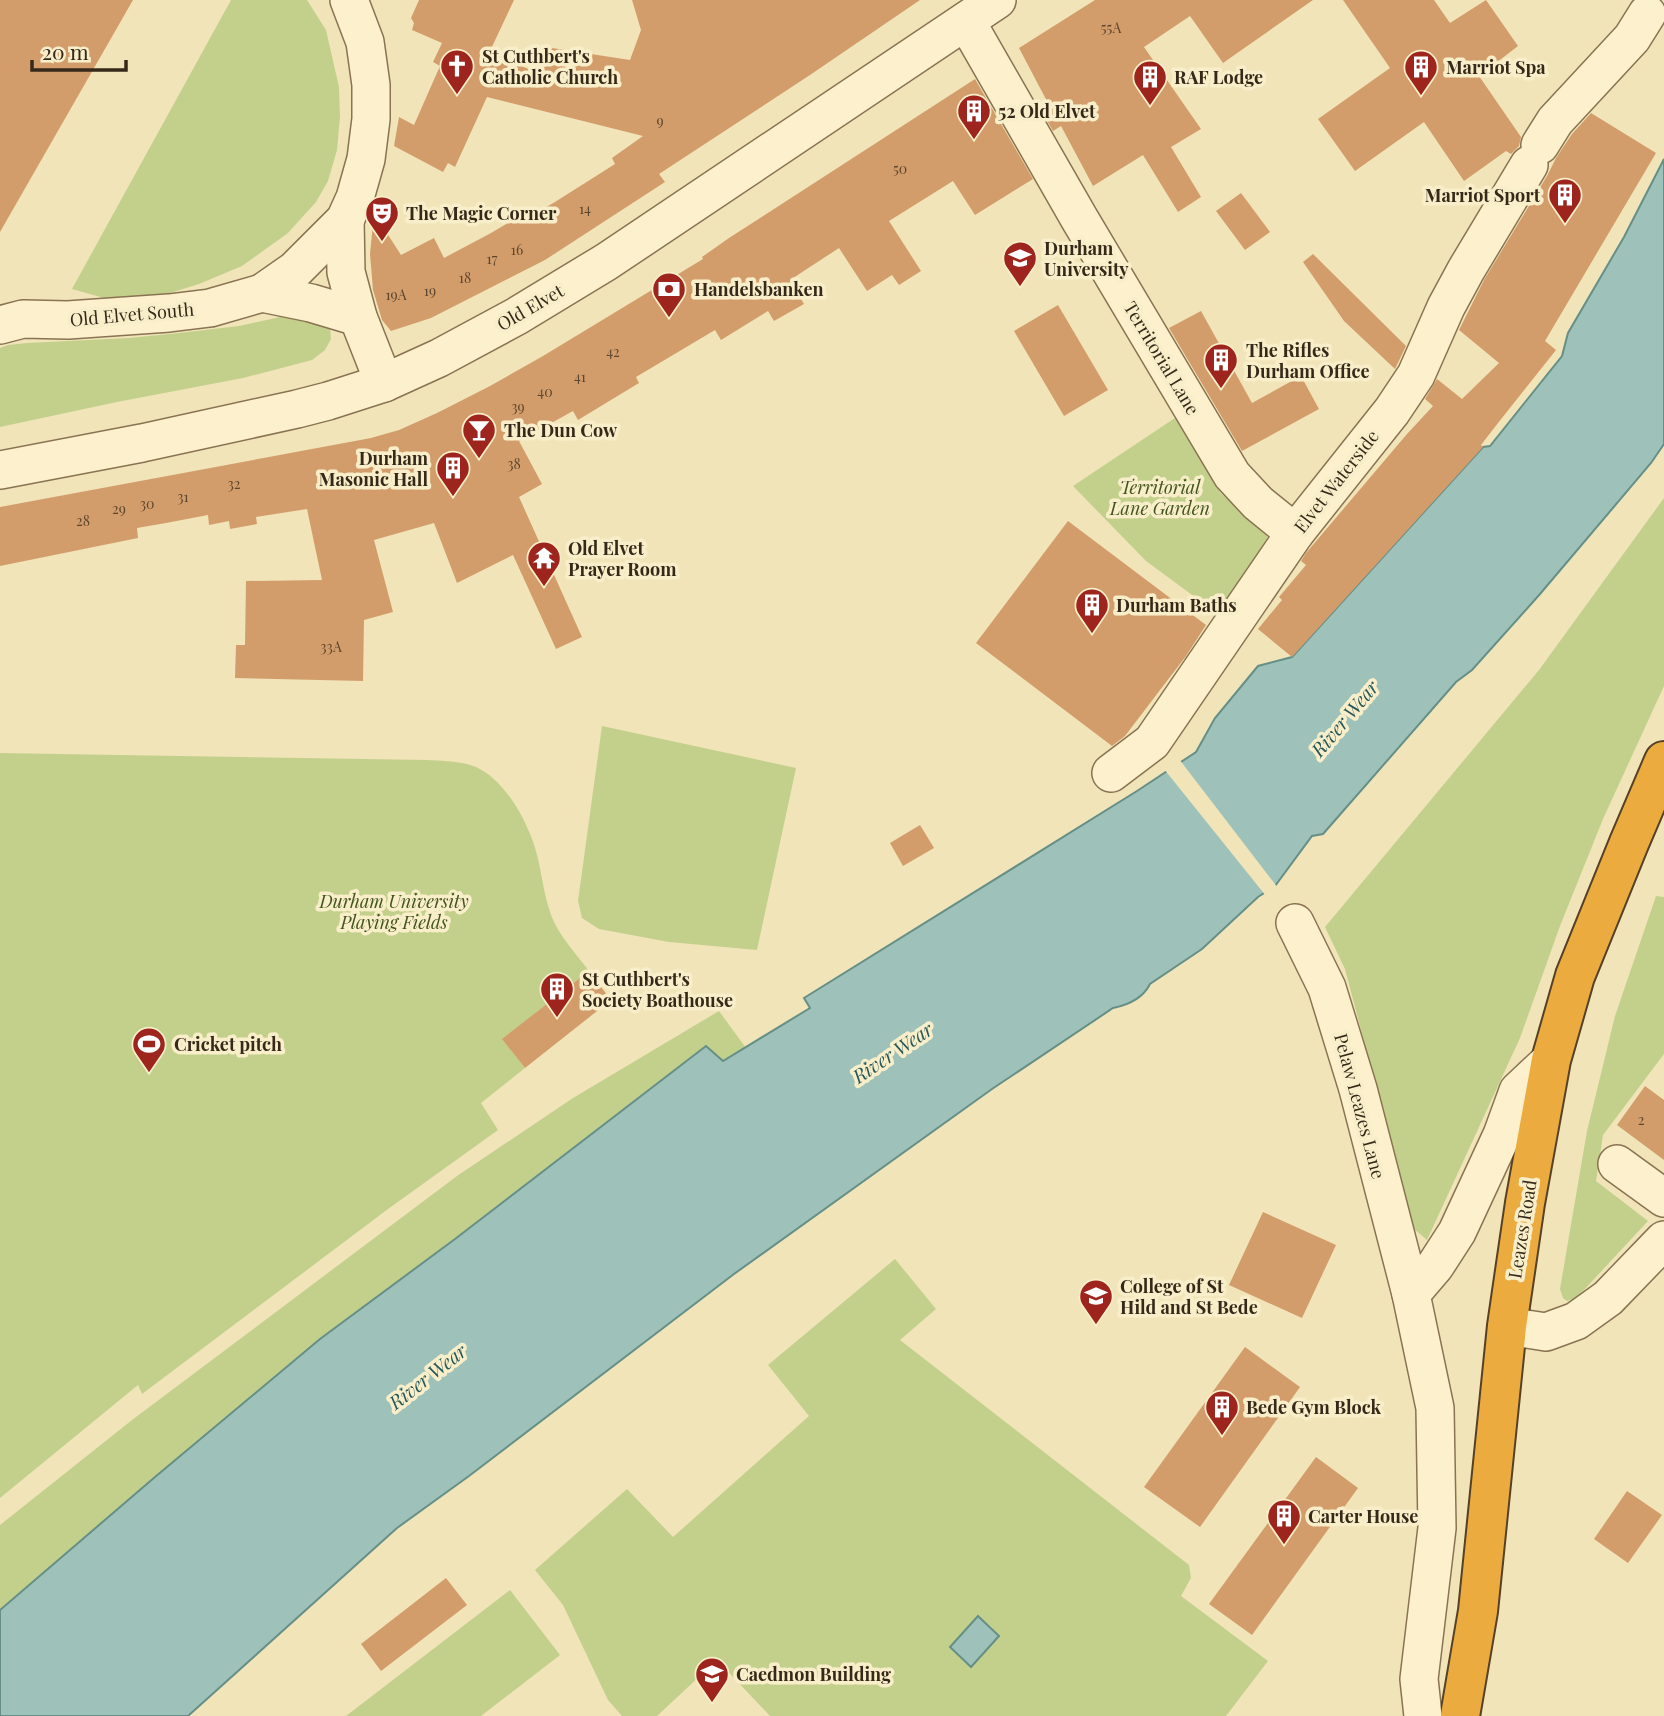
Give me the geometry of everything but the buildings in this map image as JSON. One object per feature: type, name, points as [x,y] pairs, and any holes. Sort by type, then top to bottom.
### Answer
[{"type":"highway","name":"Leazes Road","points":[[1460,1716],[1478,1611],[1507,1326],[1525,1203],[1551,1060],[1574,976],[1664,761]]},
{"type":"street","name":"Old Elvet South","points":[[0,325],[23,319],[68,320],[169,313],[210,307],[262,293],[295,270],[345,220],[355,198],[366,159],[371,119],[371,85],[365,42],[349,0]]},
{"type":"street","name":"Old Elvet","points":[[0,470],[134,445],[297,409],[384,383],[439,358],[517,316],[606,262],[997,0]]},
{"type":"street","name":"Elvet Waterside","points":[[1111,773],[1152,742],[1295,533],[1392,411],[1416,375],[1446,307],[1466,270],[1555,121],[1632,38],[1647,14]]},
{"type":"street","name":"Territorial Lane","points":[[966,21],[1232,475],[1258,503],[1295,533]]},
{"type":"street","name":"Old Elvet South","points":[[345,220],[346,272],[358,317],[384,383]]},
{"type":"street","name":"Old Elvet South","points":[[262,293],[311,303],[358,317]]},
{"type":"street","name":"Pelaw Leazes Lane","points":[[1295,923],[1327,988],[1358,1089],[1411,1294],[1434,1408],[1437,1528],[1419,1679],[1423,1716]]},
{"type":"street","points":[[1411,1294],[1435,1266],[1457,1232],[1502,1135],[1518,1091],[1551,1060]]},
{"type":"street","points":[[1617,1164],[1664,1198]]},
{"type":"street","points":[[1507,1326],[1546,1332],[1576,1321],[1608,1298],[1664,1240]]},
{"type":"green space","points":[[231,0],[307,0],[326,30],[339,87],[340,116],[337,150],[328,181],[316,202],[288,233],[242,266],[199,284],[154,298],[104,298],[72,289]]},
{"type":"green space","points":[[299,316],[323,321],[330,328],[331,339],[325,350],[312,360],[243,378],[0,427],[0,348],[8,345],[129,338],[239,326],[280,317]]},
{"type":"green space","name":"Territorial Lane Garden","points":[[1175,418],[1220,492],[1267,534],[1268,544],[1222,617],[1146,561],[1073,486]]},
{"type":"green space","points":[[1664,498],[1664,686],[1603,819],[1560,926],[1520,1038],[1427,1240],[1413,1228],[1345,969],[1325,927],[1539,670]]},
{"type":"green space","points":[[602,726],[796,768],[757,950],[669,942],[599,929],[582,918],[578,901]]},
{"type":"green space","name":"Durham University Playing Fields","points":[[0,753],[427,760],[458,762],[476,767],[498,783],[516,806],[535,846],[546,899],[554,922],[589,971],[503,1039],[525,1068],[481,1103],[498,1130],[142,1394],[138,1385],[0,1498]]},
{"type":"green space","points":[[1656,896],[1664,897],[1664,1054],[1603,1135],[1596,1181],[1648,1221],[1583,1291],[1567,1301],[1560,1289],[1587,1131],[1615,1016]]},
{"type":"green space","points":[[719,1011],[746,1048],[723,1061],[705,1046],[320,1339],[0,1610],[0,1525],[132,1420],[457,1176],[573,1098]]},
{"type":"green space","points":[[895,1259],[936,1309],[900,1340],[1189,1565],[1191,1578],[1181,1596],[1268,1661],[1226,1716],[770,1716],[717,1660],[657,1716],[622,1716],[608,1700],[563,1605],[535,1570],[627,1489],[673,1537],[809,1416],[768,1365]]},
{"type":"green space","points":[[510,1590],[560,1655],[481,1716],[346,1716]]},
{"type":"water","name":"River Wear","points":[[1664,159],[1664,444],[1540,594],[1472,670],[1456,682],[1323,834],[1312,836],[1275,886],[1258,897],[1202,949],[1150,984],[1139,997],[1113,1008],[992,1089],[734,1274],[397,1528],[188,1716],[0,1716],[0,1610],[320,1339],[706,1046],[723,1061],[810,1008],[804,998],[1196,752],[1215,718],[1258,666],[1292,657],[1483,447],[1490,446],[1562,356],[1568,333],[1624,237]]},
{"type":"water","points":[[978,1616],[999,1636],[971,1667],[950,1647]]},
{"type":"pier","points":[[1179,759],[1277,889],[1266,896],[1164,769]]},
{"type":"place","name":"St Cuthbert's Catholic Church","points":[[457,96]]},
{"type":"place","name":"Marriot Spa","points":[[1421,97]]},
{"type":"place","name":"RAF Lodge","points":[[1150,107]]},
{"type":"place","name":"52 Old Elvet","points":[[974,141]]},
{"type":"place","name":"Marriot Sport","points":[[1565,225]]},
{"type":"place","name":"The Magic Corner","points":[[382,243]]},
{"type":"place","name":"Durham University","points":[[1020,288]]},
{"type":"place","name":"Handelsbanken","points":[[669,319]]},
{"type":"place","name":"The Rifles Durham Office","points":[[1221,390]]},
{"type":"place","name":"The Dun Cow","points":[[479,460]]},
{"type":"place","name":"Durham Masonic Hall","points":[[453,498]]},
{"type":"place","name":"Old Elvet Prayer Room","points":[[544,588]]},
{"type":"place","name":"Durham Baths","points":[[1092,635]]},
{"type":"place","name":"St Cuthbert's Society Boathouse","points":[[557,1019]]},
{"type":"place","name":"Cricket pitch","points":[[149,1074]]},
{"type":"place","name":"College of St Hild and St Bede","points":[[1096,1326]]},
{"type":"place","name":"Bede Gym Block","points":[[1222,1437]]},
{"type":"place","name":"Carter House","points":[[1284,1546]]},
{"type":"place","name":"Caedmon Building","points":[[712,1704]]}]
